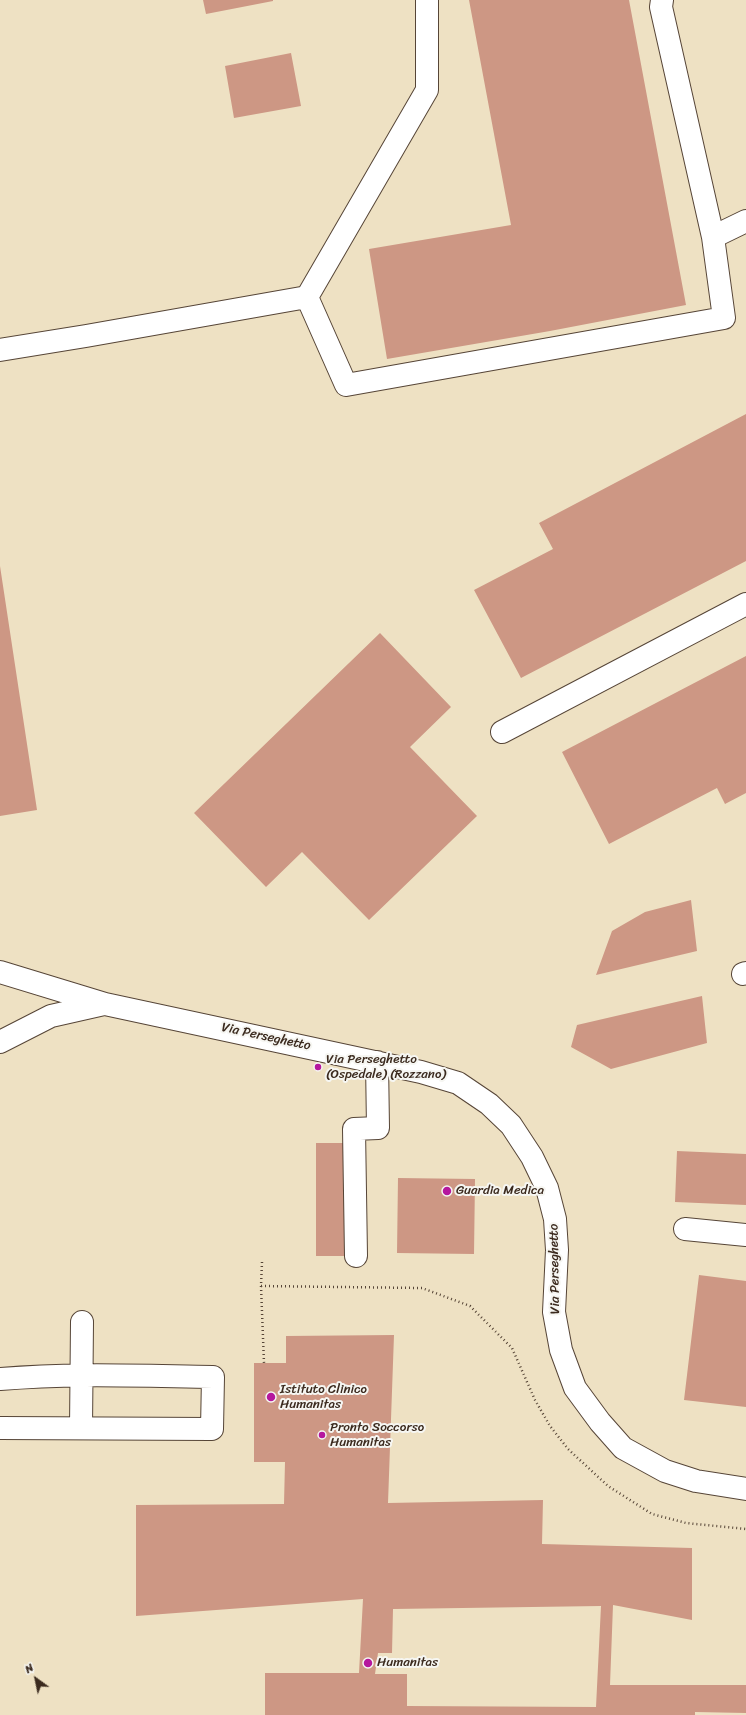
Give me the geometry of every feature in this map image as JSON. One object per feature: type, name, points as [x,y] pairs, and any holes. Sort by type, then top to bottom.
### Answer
[{"type":"street","points":[[0,350],[306,297],[427,90],[427,0]]},
{"type":"street","points":[[306,297],[346,384],[724,318],[713,237],[661,6],[662,0]]},
{"type":"street","points":[[713,237],[746,221]]},
{"type":"street","points":[[502,732],[746,604]]},
{"type":"street","name":"Via Perseghetto","points":[[0,972],[106,1004],[420,1072],[458,1083],[489,1104],[511,1125],[532,1157],[547,1188],[555,1219],[557,1250],[554,1312],[561,1350],[575,1388],[600,1422],[624,1448],[665,1471],[696,1482],[746,1489]]},
{"type":"street","name":"Via Perseghetto","points":[[0,1042],[51,1016],[106,1004]]},
{"type":"street","points":[[356,1256],[354,1129],[378,1128],[377,1062]]},
{"type":"street","points":[[685,1229],[746,1235]]},
{"type":"street","points":[[81,1428],[82,1322]]},
{"type":"street","points":[[0,1379],[82,1376],[213,1377],[212,1429],[0,1428]]},
{"type":"path","points":[[262,1262],[261,1286],[264,1363]]},
{"type":"path","points":[[261,1286],[422,1288],[470,1306],[512,1348],[535,1400],[550,1426],[568,1449],[608,1486],[652,1514],[686,1523],[746,1530]]},
{"type":"building","points":[[203,0],[273,0],[273,1],[206,14]]},
{"type":"building","points":[[469,0],[629,0],[686,305],[550,331],[387,359],[369,249],[511,225]]},
{"type":"building","points":[[291,53],[301,106],[234,118],[225,66]]},
{"type":"building","points":[[746,414],[746,561],[521,678],[474,590],[553,549],[539,523]]},
{"type":"building","points":[[0,566],[37,810],[0,816]]},
{"type":"building","points":[[380,633],[451,707],[410,747],[477,816],[369,920],[302,852],[266,887],[194,813]]},
{"type":"building","points":[[746,656],[746,793],[725,804],[717,788],[609,844],[562,752]]},
{"type":"building","points":[[691,900],[697,951],[596,975],[612,931],[645,912]]},
{"type":"building","points":[[702,996],[707,1043],[611,1069],[571,1047],[577,1025]]},
{"type":"building","points":[[316,1143],[344,1143],[344,1256],[316,1256]]},
{"type":"building","points":[[677,1151],[746,1154],[746,1205],[675,1202]]},
{"type":"building","points":[[398,1178],[475,1179],[474,1254],[397,1253]]},
{"type":"building","points":[[699,1275],[746,1281],[746,1407],[684,1400]]},
{"type":"building","points":[[394,1335],[388,1503],[543,1500],[542,1544],[692,1548],[692,1620],[613,1605],[610,1685],[746,1685],[746,1713],[695,1712],[695,1715],[265,1715],[265,1673],[359,1673],[363,1599],[136,1616],[136,1505],[284,1504],[285,1462],[254,1462],[254,1363],[286,1363],[286,1336]],"holes":[[[601,1606],[596,1707],[407,1706],[407,1674],[375,1674],[378,1653],[392,1653],[393,1609]]]},
{"type":"place","name":"Via Perseghetto (Ospedale) (Rozzano)","points":[[318,1067]]},
{"type":"place","name":"Guardia Medica","points":[[447,1191]]},
{"type":"place","name":"Istituto Clinico Humanitas","points":[[271,1397]]},
{"type":"place","name":"Pronto Soccorso Humanitas","points":[[322,1435]]},
{"type":"place","name":"Humanitas","points":[[368,1663]]}]
